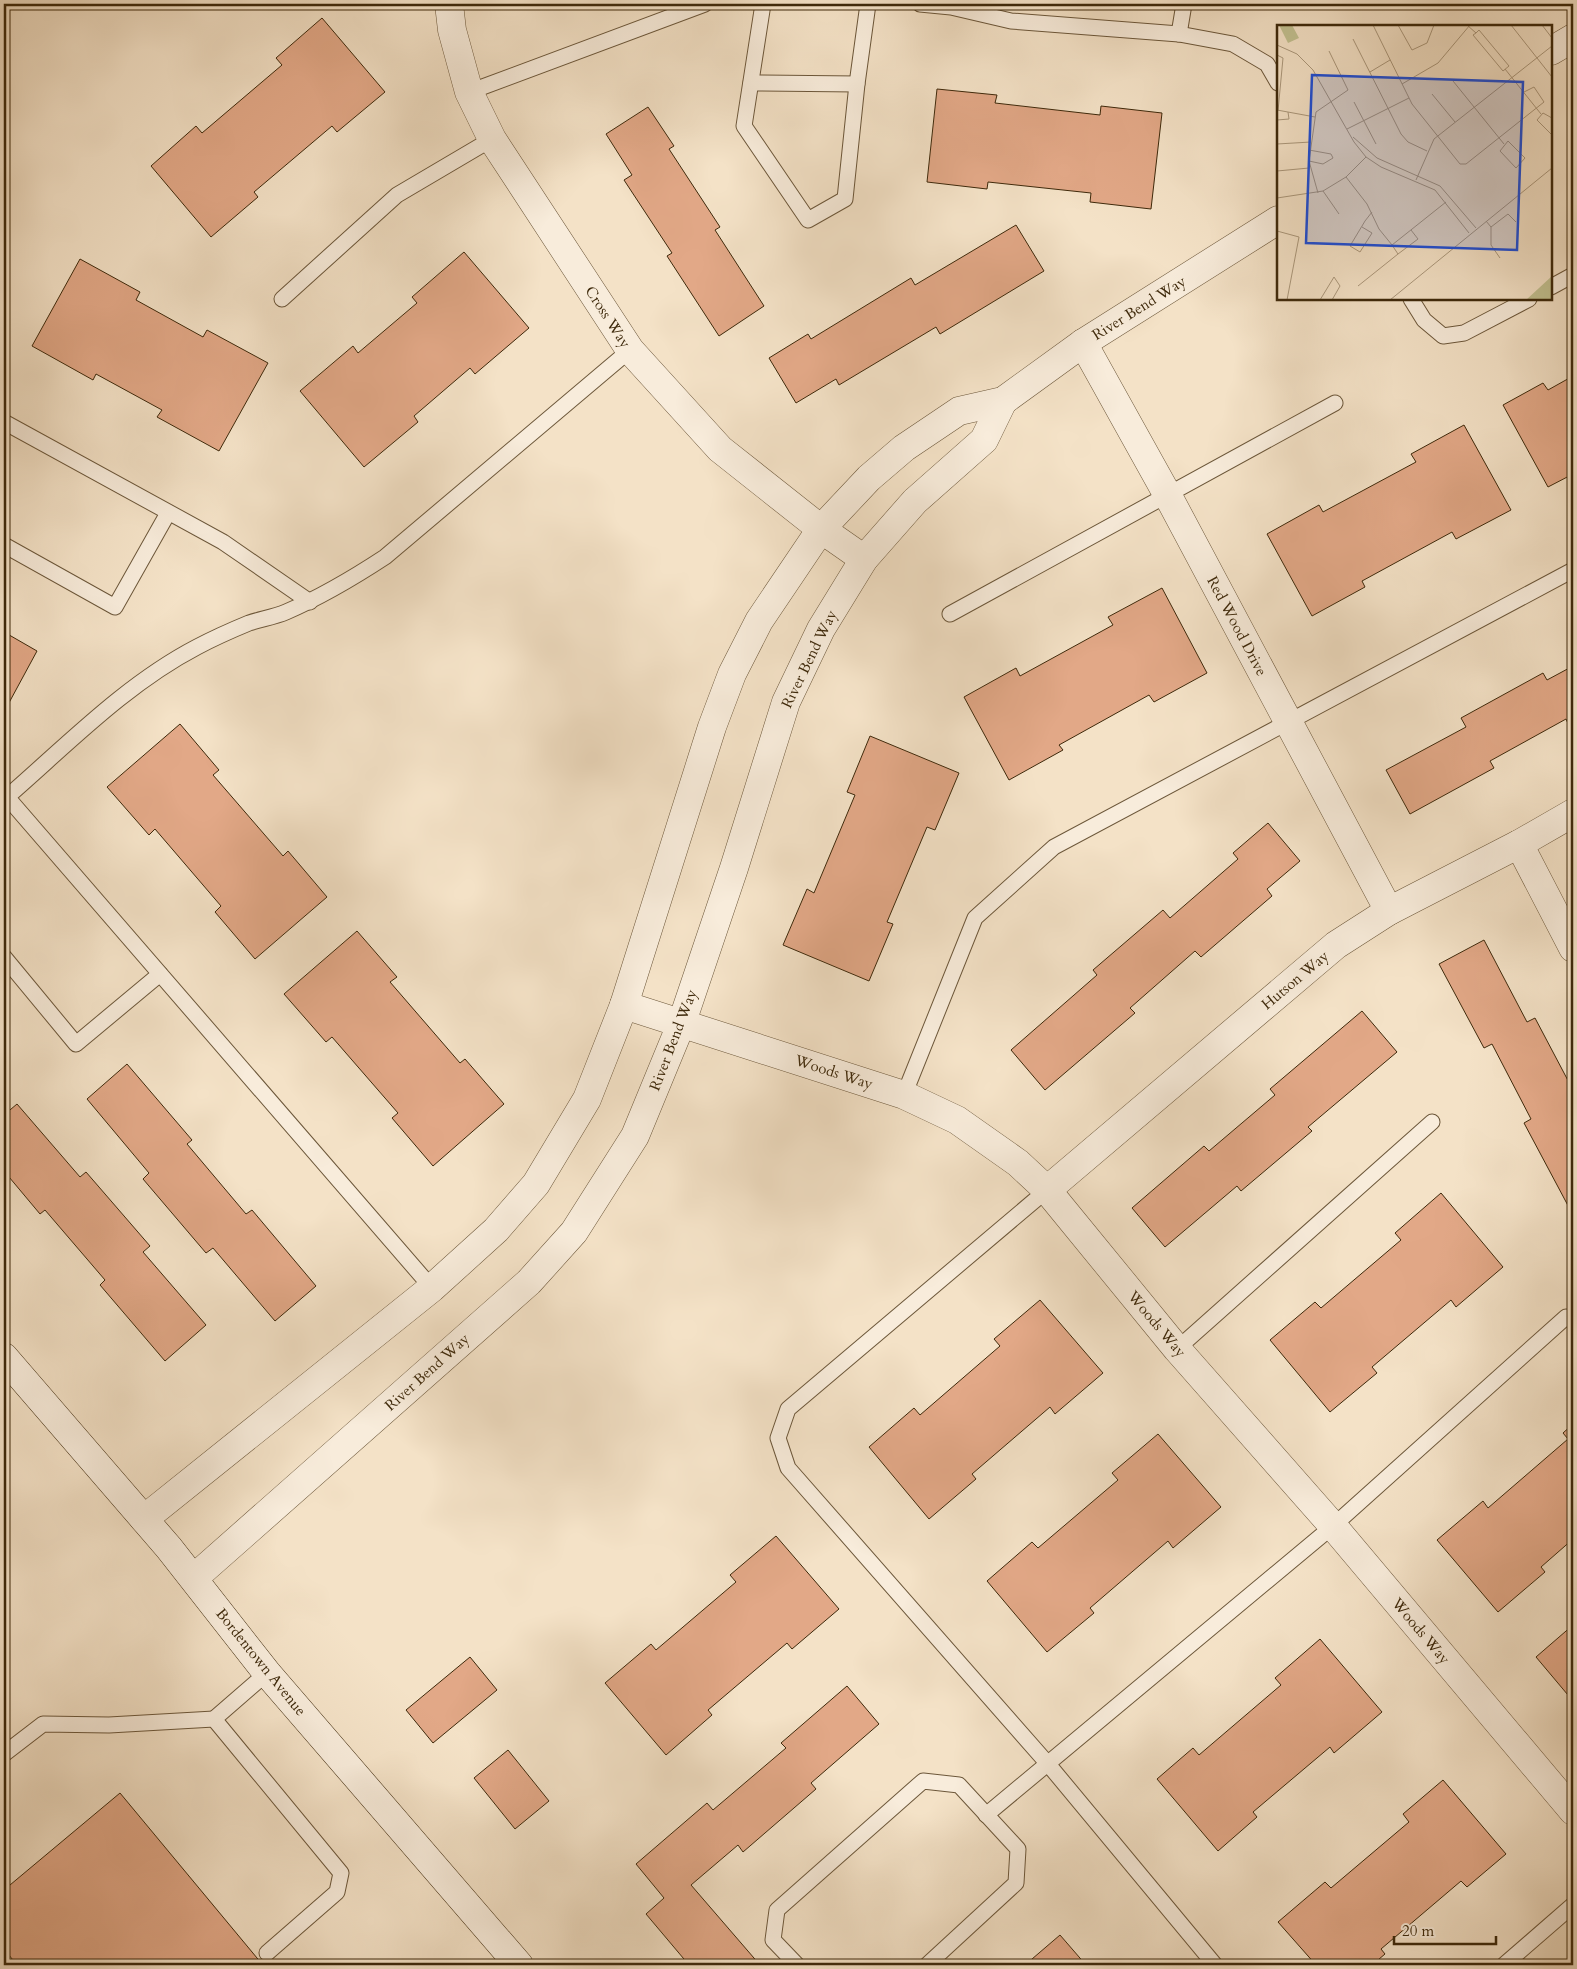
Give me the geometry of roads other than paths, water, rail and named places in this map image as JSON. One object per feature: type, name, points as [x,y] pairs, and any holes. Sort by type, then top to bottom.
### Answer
[{"type":"street","name":"Cross Way","points":[[449,4],[452,30],[469,92],[492,139],[630,350],[720,449],[821,529],[864,558]]},
{"type":"street","points":[[1552,51],[1573,38]]},
{"type":"street","name":"River Bend Way","points":[[144,1519],[432,1288],[496,1230],[536,1184],[587,1099],[624,1004],[712,727],[732,674],[759,621],[821,529],[869,478],[904,448],[959,410],[1003,401],[1083,343],[1277,221]]},
{"type":"street","name":"Red Wood Drive","points":[[1083,343],[1167,494],[1389,910]]},
{"type":"street","name":"River Bend Way","points":[[194,1578],[528,1282],[574,1232],[635,1136],[682,1022],[734,868],[786,702],[821,629],[864,558],[915,501],[984,440],[1003,401]]},
{"type":"street","name":"Hutson Way","points":[[1047,1190],[1336,945],[1389,910],[1519,844],[1573,813]]},
{"type":"street","points":[[1519,844],[1573,948]]},
{"type":"street","name":"Woods Way","points":[[624,1004],[904,1095],[957,1120],[1018,1163],[1047,1190],[1177,1348],[1333,1526],[1573,1812]]},
{"type":"street","name":"Bordentown Avenue","points":[[4,1357],[194,1578],[267,1673],[519,1965]]},
{"type":"lane","points":[[469,92],[705,4]]},
{"type":"lane","points":[[763,4],[744,126],[808,220],[845,199],[857,84],[868,4]]},
{"type":"lane","points":[[920,4],[950,6],[1011,20],[1179,34],[1233,44],[1267,64],[1277,81]]},
{"type":"lane","points":[[1179,34],[1184,4]]},
{"type":"lane","points":[[752,82],[857,84]]},
{"type":"lane","points":[[282,299],[397,195],[492,139]]},
{"type":"lane","points":[[1552,286],[1573,275]]},
{"type":"lane","points":[[1412,300],[1424,320],[1443,336],[1464,334],[1527,300]]},
{"type":"lane","points":[[432,1288],[5,798],[110,707],[157,670],[198,646],[310,602],[345,583],[385,556],[630,350]]},
{"type":"lane","points":[[950,614],[1335,403]]},
{"type":"lane","points":[[4,422],[223,542],[310,602]]},
{"type":"lane","points":[[4,545],[115,607],[168,512]]},
{"type":"lane","points":[[904,1095],[975,918],[1054,847],[1573,570]]},
{"type":"lane","points":[[4,957],[76,1044],[160,974]]},
{"type":"lane","points":[[1177,1348],[1432,1122]]},
{"type":"lane","points":[[1047,1190],[788,1409],[778,1438],[788,1468],[1048,1764],[1215,1965]]},
{"type":"lane","points":[[986,1815],[1333,1526],[1566,1317]]},
{"type":"lane","points":[[4,1754],[43,1724],[109,1726],[214,1719],[267,1673]]},
{"type":"lane","points":[[214,1719],[342,1872],[337,1892],[267,1952]]},
{"type":"lane","points":[[797,1965],[773,1940],[777,1910],[923,1780],[959,1785],[1018,1849],[1016,1883],[927,1965]]},
{"type":"lane","points":[[1504,1965],[1573,1906]]}]
